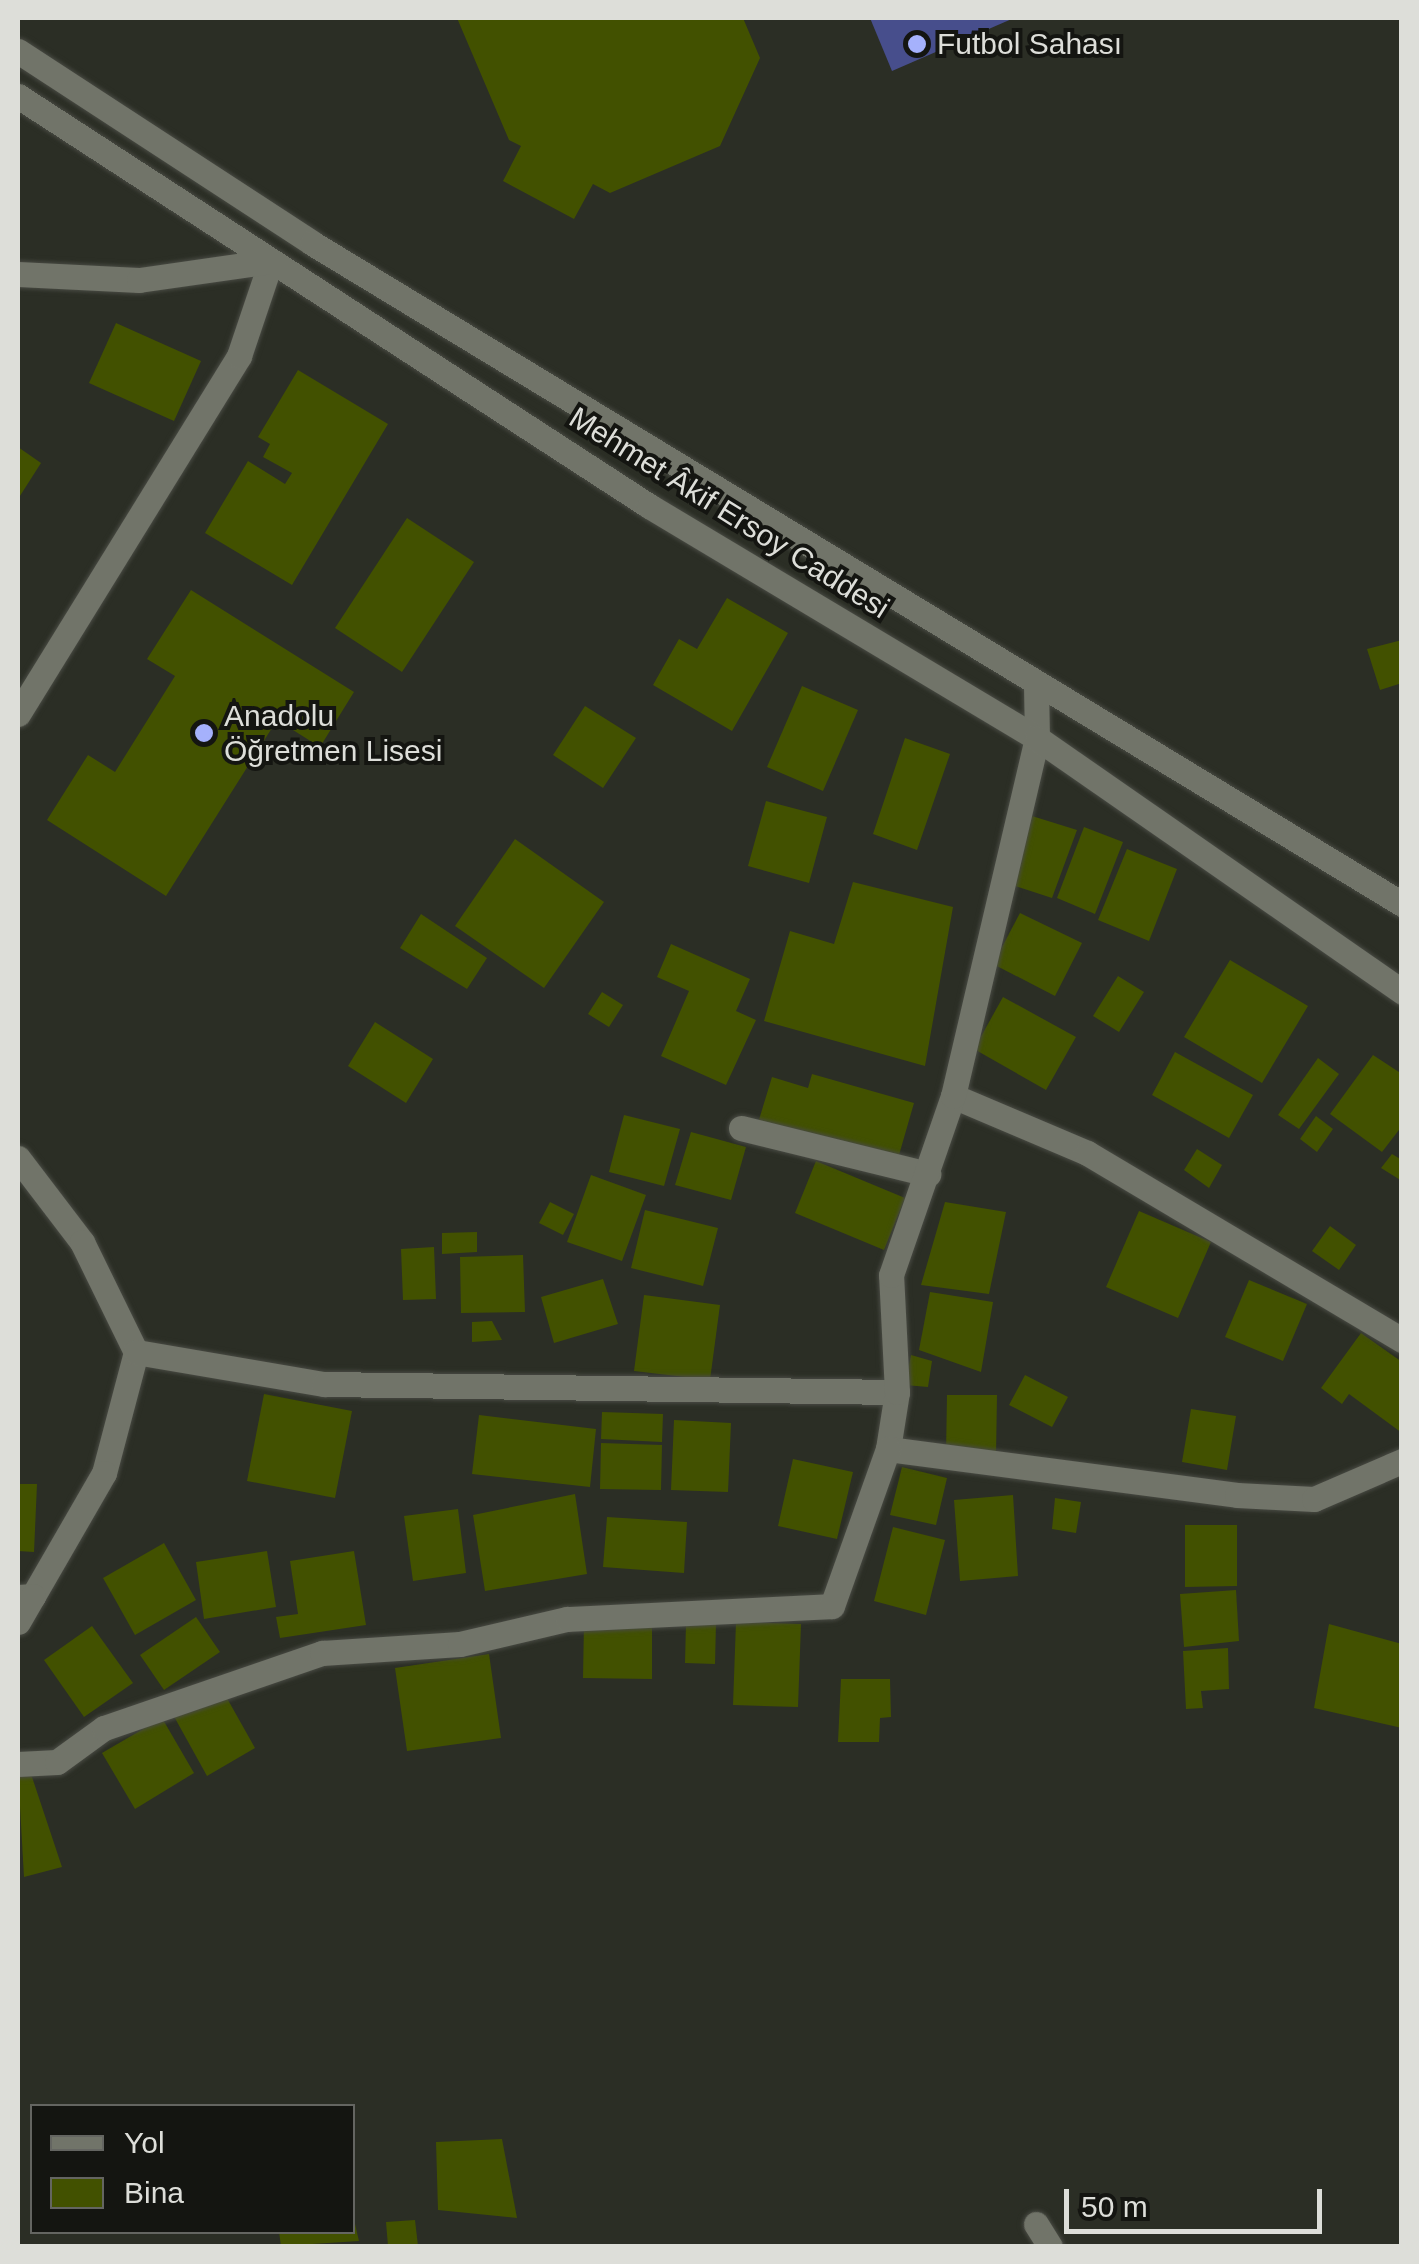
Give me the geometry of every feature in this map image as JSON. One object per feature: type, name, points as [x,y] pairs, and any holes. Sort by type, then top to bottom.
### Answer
[{"type":"street","name":"Mehmet Âkif Ersoy Caddesi","points":[[18,51],[312,243],[1402,904]]},
{"type":"street","name":"Mehmet Âkif Ersoy Caddesi","points":[[18,96],[649,506],[1037,738],[1402,992]]},
{"type":"street","points":[[18,274],[140,280],[271,261],[239,356],[18,714]]},
{"type":"street","points":[[18,1764],[57,1762],[104,1728],[322,1653],[460,1644],[567,1619],[832,1606],[888,1449],[896,1392],[891,1275],[953,1096],[1037,738],[1036,684]]},
{"type":"street","points":[[953,1096],[1087,1153],[1402,1340]]},
{"type":"street","points":[[740,1128],[928,1174]]},
{"type":"street","points":[[18,1158],[82,1242],[136,1352],[104,1474],[25,1596],[18,1622]]},
{"type":"street","points":[[136,1352],[324,1384],[896,1392]]},
{"type":"street","points":[[888,1449],[1314,1499],[1402,1461]]},
{"type":"street","points":[[1036,2224],[1050,2246]]},
{"type":"shaded area","name":"Futbol Sahası","points":[[870,18],[1014,18],[892,71]]},
{"type":"building","points":[[457,18],[743,18],[760,58],[720,146],[610,193],[593,184],[574,219],[503,181],[521,146],[509,140]]},
{"type":"building","points":[[116,323],[201,361],[174,421],[89,383]]},
{"type":"building","points":[[298,370],[388,424],[292,585],[205,533],[248,461],[285,484],[292,473],[263,457],[270,444],[258,437]]},
{"type":"building","points":[[18,447],[41,463],[18,499]]},
{"type":"building","points":[[407,518],[474,562],[402,672],[335,628]]},
{"type":"building","name":"Anadolu Öğretmen Lisesi","points":[[191,590],[354,692],[320,747],[277,720],[166,896],[47,820],[88,755],[115,772],[175,676],[147,659]]},
{"type":"building","points":[[727,598],[788,633],[732,731],[653,685],[679,639],[697,649]]},
{"type":"building","points":[[1402,640],[1402,683],[1380,690],[1367,649]]},
{"type":"building","points":[[802,686],[858,710],[823,791],[767,767]]},
{"type":"building","points":[[585,706],[636,738],[603,788],[553,755]]},
{"type":"building","points":[[905,738],[950,754],[917,850],[873,834]]},
{"type":"building","points":[[766,801],[827,817],[809,883],[748,866]]},
{"type":"building","points":[[1032,816],[1077,830],[1052,898],[1006,883]]},
{"type":"building","points":[[1084,827],[1123,842],[1095,914],[1057,898]]},
{"type":"building","points":[[515,839],[604,902],[544,988],[455,926]]},
{"type":"building","points":[[1127,849],[1177,869],[1149,941],[1098,920]]},
{"type":"building","points":[[853,882],[953,907],[925,1066],[764,1021],[790,931],[834,944]]},
{"type":"building","points":[[1020,913],[1082,943],[1055,996],[993,964]]},
{"type":"building","points":[[421,914],[487,958],[467,989],[400,948]]},
{"type":"building","points":[[671,944],[750,979],[736,1011],[756,1020],[726,1085],[661,1056],[689,991],[657,977]]},
{"type":"building","points":[[1230,960],[1308,1006],[1262,1083],[1184,1037]]},
{"type":"building","points":[[1118,976],[1144,992],[1119,1032],[1093,1016]]},
{"type":"building","points":[[602,992],[623,1005],[609,1027],[588,1014]]},
{"type":"building","points":[[1003,997],[1076,1037],[1046,1090],[974,1049]]},
{"type":"building","points":[[375,1022],[433,1059],[406,1103],[348,1066]]},
{"type":"building","points":[[1175,1052],[1253,1095],[1229,1138],[1152,1095]]},
{"type":"building","points":[[1373,1055],[1402,1074],[1402,1126],[1382,1152],[1330,1114]]},
{"type":"building","points":[[1318,1058],[1339,1074],[1299,1129],[1278,1115]]},
{"type":"building","points":[[812,1074],[914,1103],[897,1162],[758,1123],[772,1077],[808,1088]]},
{"type":"building","points":[[624,1115],[680,1129],[664,1186],[609,1172]]},
{"type":"building","points":[[1316,1116],[1333,1129],[1317,1152],[1300,1139]]},
{"type":"building","points":[[691,1132],[746,1147],[731,1200],[675,1185]]},
{"type":"building","points":[[1197,1149],[1222,1165],[1209,1188],[1184,1170]]},
{"type":"building","points":[[1392,1154],[1402,1160],[1402,1181],[1381,1168]]},
{"type":"building","points":[[816,1161],[905,1198],[884,1250],[795,1213]]},
{"type":"building","points":[[591,1175],[646,1195],[622,1261],[567,1242]]},
{"type":"building","points":[[550,1202],[574,1214],[563,1235],[539,1223]]},
{"type":"building","points":[[945,1202],[1006,1212],[989,1294],[921,1285]]},
{"type":"building","points":[[645,1210],[718,1228],[703,1286],[631,1268]]},
{"type":"building","points":[[1139,1211],[1211,1242],[1178,1318],[1106,1287]]},
{"type":"building","points":[[1330,1226],[1356,1245],[1339,1270],[1312,1251]]},
{"type":"building","points":[[477,1232],[477,1252],[442,1254],[442,1233]]},
{"type":"building","points":[[434,1247],[436,1299],[403,1300],[401,1249]]},
{"type":"building","points":[[523,1255],[525,1312],[461,1313],[460,1257]]},
{"type":"building","points":[[603,1279],[618,1324],[554,1343],[541,1297]]},
{"type":"building","points":[[1249,1280],[1307,1304],[1283,1361],[1225,1337]]},
{"type":"building","points":[[930,1292],[993,1302],[981,1372],[919,1350]]},
{"type":"building","points":[[644,1295],[720,1305],[710,1380],[634,1371]]},
{"type":"building","points":[[492,1321],[502,1340],[472,1342],[472,1322]]},
{"type":"building","points":[[1361,1333],[1402,1362],[1402,1433],[1349,1394],[1342,1404],[1321,1388]]},
{"type":"building","points":[[911,1355],[932,1361],[928,1387],[905,1385]]},
{"type":"building","points":[[1025,1375],[1068,1397],[1052,1427],[1009,1405]]},
{"type":"building","points":[[264,1394],[352,1411],[335,1498],[247,1481]]},
{"type":"building","points":[[947,1395],[997,1395],[996,1455],[946,1454]]},
{"type":"building","points":[[1191,1409],[1236,1416],[1227,1470],[1182,1462]]},
{"type":"building","points":[[602,1412],[663,1414],[662,1442],[601,1439]]},
{"type":"building","points":[[479,1415],[596,1429],[590,1487],[472,1474]]},
{"type":"building","points":[[674,1420],[731,1423],[728,1492],[671,1490]]},
{"type":"building","points":[[601,1443],[662,1445],[661,1490],[600,1489]]},
{"type":"building","points":[[793,1459],[853,1472],[837,1539],[778,1526]]},
{"type":"building","points":[[902,1467],[947,1478],[936,1525],[890,1515]]},
{"type":"building","points":[[18,1484],[37,1484],[34,1552],[18,1551]]},
{"type":"building","points":[[575,1494],[587,1574],[485,1591],[473,1515]]},
{"type":"building","points":[[1013,1495],[1018,1576],[960,1581],[954,1500]]},
{"type":"building","points":[[1055,1498],[1081,1502],[1076,1533],[1052,1529]]},
{"type":"building","points":[[458,1509],[466,1573],[413,1581],[404,1516]]},
{"type":"building","points":[[607,1517],[687,1522],[684,1573],[603,1567]]},
{"type":"building","points":[[1185,1525],[1237,1525],[1237,1586],[1185,1587]]},
{"type":"building","points":[[893,1527],[945,1540],[926,1615],[874,1601]]},
{"type":"building","points":[[164,1543],[196,1600],[135,1635],[103,1578]]},
{"type":"building","points":[[267,1551],[276,1607],[204,1619],[196,1562]]},
{"type":"building","points":[[354,1551],[366,1625],[280,1638],[276,1617],[298,1614],[290,1561]]},
{"type":"building","points":[[1236,1590],[1239,1641],[1184,1647],[1180,1594]]},
{"type":"building","points":[[196,1617],[220,1652],[164,1690],[140,1655]]},
{"type":"building","points":[[584,1622],[652,1623],[652,1679],[583,1678]]},
{"type":"building","points":[[736,1622],[801,1624],[798,1707],[733,1705]]},
{"type":"building","points":[[686,1623],[716,1623],[715,1664],[685,1663]]},
{"type":"building","points":[[1329,1624],[1402,1644],[1402,1728],[1314,1708]]},
{"type":"building","points":[[92,1626],[133,1683],[84,1717],[44,1660]]},
{"type":"building","points":[[1228,1648],[1229,1689],[1201,1691],[1203,1708],[1186,1709],[1183,1651]]},
{"type":"building","points":[[489,1654],[501,1738],[407,1751],[395,1668]]},
{"type":"building","points":[[841,1679],[890,1679],[891,1717],[880,1718],[879,1742],[838,1742]]},
{"type":"building","points":[[219,1684],[255,1748],[207,1776],[171,1711]]},
{"type":"building","points":[[162,1718],[194,1773],[135,1809],[102,1753]]},
{"type":"building","points":[[29,1768],[62,1867],[24,1877],[18,1771]]},
{"type":"building","points":[[502,2139],[517,2218],[438,2210],[436,2142]]},
{"type":"building","points":[[415,2220],[418,2246],[388,2246],[386,2222]]},
{"type":"building","points":[[355,2224],[359,2241],[281,2246],[279,2234],[355,2234]]},
{"type":"place","name":"Futbol Sahası","points":[[917,44]]},
{"type":"place","name":"Anadolu Öğretmen Lisesi","points":[[204,733]]}]
